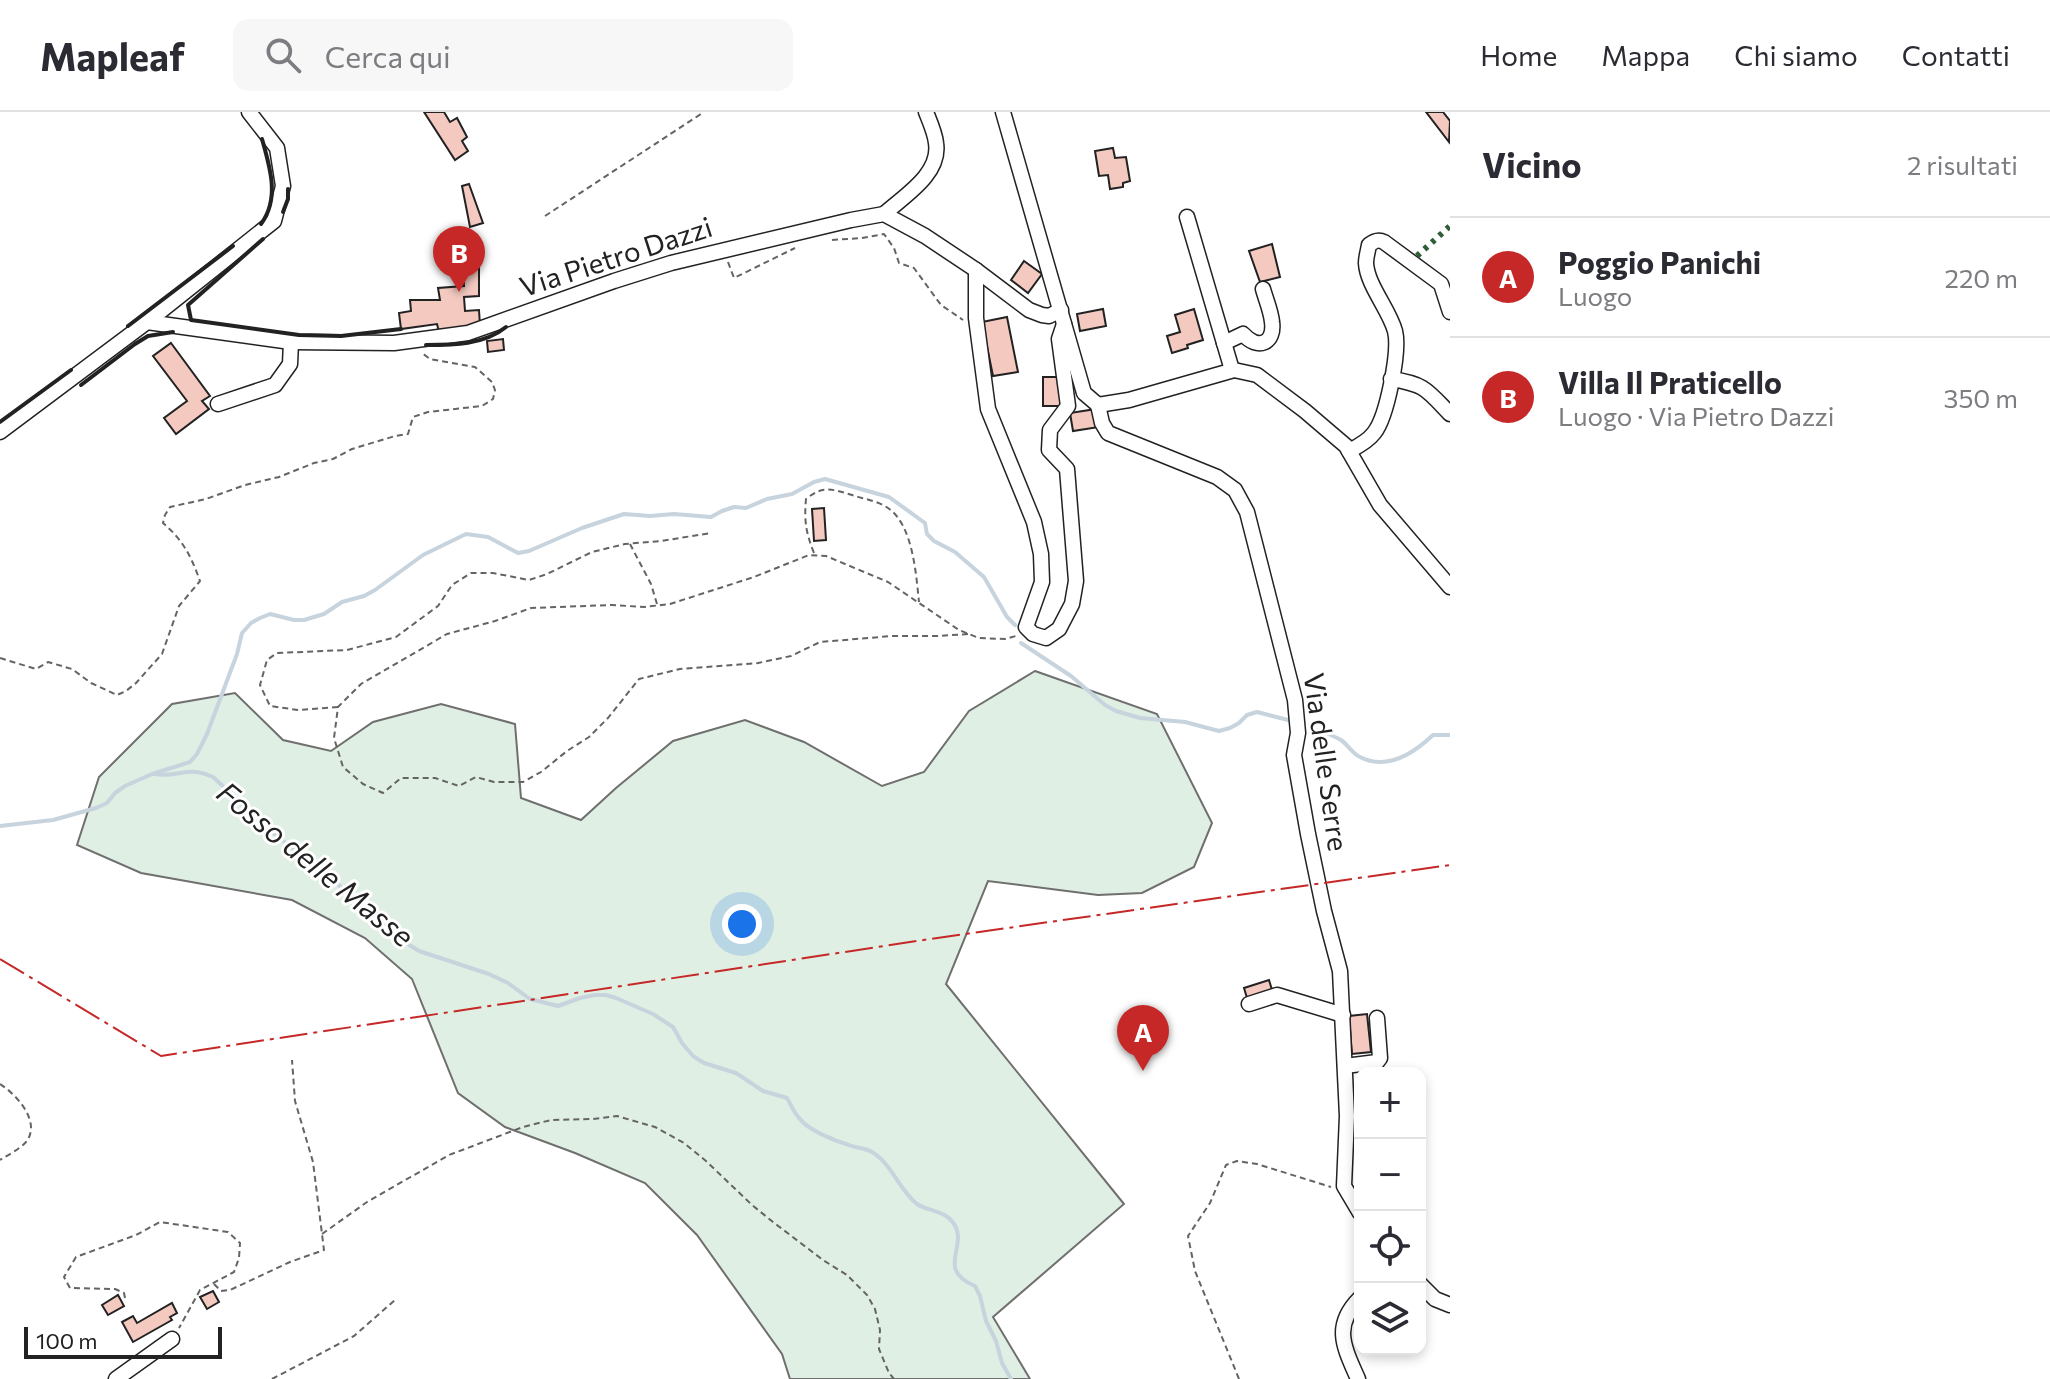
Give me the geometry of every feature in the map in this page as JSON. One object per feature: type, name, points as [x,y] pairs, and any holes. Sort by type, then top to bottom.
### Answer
[{"type":"street","points":[[0,432],[147,322],[274,221],[283,186],[277,148],[249,112]]},
{"type":"street","points":[[926,112],[937,145],[935,162],[926,177],[884,214],[925,236],[976,270],[1029,310],[1063,317],[1059,339],[1068,406],[1050,430],[1049,450],[1067,469],[1076,581],[1072,604],[1059,629],[1046,638],[1033,634],[1026,627],[1042,582],[1041,554],[1034,522],[988,409],[977,326],[976,270]]},
{"type":"street","name":"Via delle Serre","points":[[1003,112],[1084,393],[1098,405],[1108,433],[1217,477],[1235,490],[1247,512],[1295,700],[1298,733],[1294,755],[1311,849],[1340,971],[1347,1116],[1344,1186]]},
{"type":"street","name":"Via Pietro Dazzi","points":[[147,322],[291,342],[394,343],[468,333],[614,281],[724,249],[884,214]]},
{"type":"street","points":[[1187,217],[1232,370]]},
{"type":"street","points":[[1349,451],[1376,432],[1391,379],[1395,333],[1389,314],[1369,277],[1366,262],[1369,245],[1374,241],[1384,242],[1441,284],[1450,312]]},
{"type":"street","points":[[1224,343],[1243,334],[1251,342],[1258,344],[1266,341],[1273,323],[1263,289]]},
{"type":"street","points":[[218,404],[275,385],[290,364],[291,342]]},
{"type":"street","points":[[1098,405],[1129,400],[1232,370],[1257,375],[1305,411],[1349,451],[1380,505],[1450,587]]},
{"type":"street","points":[[1391,379],[1425,387],[1450,414]]},
{"type":"street","points":[[1249,1004],[1277,995],[1343,1015]]},
{"type":"street","points":[[1345,1066],[1377,1062],[1380,1058],[1377,1018]]},
{"type":"street","points":[[1344,1186],[1359,1211]]},
{"type":"street","points":[[1426,1290],[1435,1299],[1450,1305]]},
{"type":"street","points":[[1354,1304],[1341,1334],[1358,1379]]},
{"type":"street","points":[[116,1379],[172,1339]]},
{"type":"path","points":[[545,216],[704,112]]},
{"type":"path","points":[[825,241],[884,234],[894,248],[899,263],[914,268],[941,305],[960,319],[977,326]]},
{"type":"path","points":[[724,249],[734,278],[799,247]]},
{"type":"path","points":[[0,658],[36,669],[48,662],[72,669],[91,683],[117,695],[126,691],[162,654],[179,606],[200,581],[193,561],[177,534],[163,523],[170,507],[279,477],[333,459],[352,449],[408,434],[413,417],[428,412],[482,406],[493,399],[495,390],[483,372],[467,365],[430,359],[422,353],[415,340]]},
{"type":"path","points":[[815,555],[804,520],[806,499],[818,490],[834,489],[890,509],[902,523],[911,550],[919,603]]},
{"type":"path","points":[[338,707],[298,710],[270,706],[260,685],[267,660],[277,653],[347,650],[396,637],[438,606],[452,585],[471,573],[493,573],[529,580],[592,552],[629,543],[711,533]]},
{"type":"path","points":[[629,543],[651,584],[657,606]]},
{"type":"path","points":[[968,634],[820,642],[791,656],[758,663],[680,669],[639,679],[589,737],[523,782],[494,782],[476,777],[459,786],[435,778],[401,778],[383,793],[363,784],[343,767],[334,738],[338,707],[361,684],[447,634],[531,608],[670,604],[754,577],[809,555],[826,556],[888,582],[959,630],[979,638],[1005,639],[1016,636],[1026,627]]},
{"type":"path","points":[[213,1284],[221,1291],[230,1290],[324,1250],[313,1162],[295,1101],[292,1060]]},
{"type":"path","points":[[0,1084],[10,1090],[27,1113],[31,1130],[26,1142],[0,1160]]},
{"type":"path","points":[[322,1234],[367,1202],[449,1155],[551,1120],[617,1116],[655,1127],[684,1143],[752,1205],[847,1275],[867,1295],[875,1309],[880,1330],[879,1349],[894,1379]]},
{"type":"path","points":[[1239,1379],[1195,1271],[1188,1236],[1210,1203],[1226,1165],[1237,1161],[1257,1164],[1335,1189],[1344,1186]]},
{"type":"path","points":[[125,1298],[124,1293],[115,1289],[70,1288],[64,1277],[76,1257],[136,1235],[160,1222],[228,1232],[240,1243],[234,1272],[200,1290],[172,1339]]},
{"type":"path","points":[[272,1379],[354,1336],[395,1300]]},
{"type":"green space","points":[[1035,671],[1157,714],[1212,823],[1194,867],[1142,893],[1098,895],[988,881],[946,984],[1124,1204],[993,1317],[1030,1379],[790,1379],[782,1354],[697,1235],[645,1183],[505,1127],[458,1093],[412,979],[365,938],[292,900],[141,873],[77,845],[99,777],[172,704],[235,693],[283,740],[331,751],[373,722],[441,704],[515,724],[521,798],[581,820],[673,741],[745,720],[804,742],[882,786],[924,772],[969,711]]},
{"type":"building","points":[[424,112],[444,112],[450,122],[457,118],[467,137],[462,141],[468,151],[455,160]]},
{"type":"building","points":[[1426,112],[1443,112],[1450,121],[1449,142]]},
{"type":"building","points":[[1113,148],[1115,158],[1126,157],[1130,181],[1123,183],[1123,187],[1110,189],[1108,175],[1099,176],[1095,151]]},
{"type":"building","points":[[469,184],[483,223],[470,227],[462,186]]},
{"type":"building","points":[[1272,244],[1280,277],[1260,282],[1249,251]]},
{"type":"building","points":[[473,247],[479,268],[479,296],[464,297],[465,311],[479,310],[480,326],[439,332],[437,324],[401,329],[399,313],[411,311],[410,300],[440,300],[438,288],[464,286],[462,250]]},
{"type":"building","points":[[1024,261],[1042,274],[1028,293],[1011,280]]},
{"type":"building","points":[[1103,309],[1106,326],[1080,331],[1077,314]]},
{"type":"building","points":[[1194,309],[1203,340],[1172,353],[1167,336],[1180,332],[1175,315]]},
{"type":"building","points":[[1007,317],[1018,372],[993,376],[982,322]]},
{"type":"building","points":[[503,339],[504,350],[488,352],[487,341]]},
{"type":"building","points":[[171,343],[210,396],[202,401],[209,409],[176,434],[164,418],[187,401],[153,356]]},
{"type":"building","points":[[1043,377],[1060,377],[1060,406],[1043,406]]},
{"type":"building","points":[[1096,409],[1099,427],[1073,431],[1070,413]]},
{"type":"building","points":[[824,508],[826,540],[814,541],[812,509]]},
{"type":"building","points":[[1269,980],[1272,990],[1247,998],[1244,988]]},
{"type":"building","points":[[1367,1014],[1371,1052],[1352,1054],[1349,1016]]},
{"type":"building","points":[[213,1291],[219,1302],[207,1309],[200,1297]]},
{"type":"building","points":[[118,1295],[124,1306],[108,1315],[102,1305]]},
{"type":"building","points":[[172,1303],[177,1313],[170,1317],[172,1320],[133,1342],[122,1322],[133,1316],[137,1323]]},
{"type":"waterway","points":[[0,826],[53,820],[96,808],[107,803],[125,786],[190,762],[207,734],[242,633],[251,623],[270,614],[294,620],[324,614],[342,602],[375,590],[423,555],[466,534],[488,537],[518,553],[624,514],[711,517],[734,507],[746,508],[767,499],[792,494],[825,479],[889,497],[925,523],[927,534],[934,541],[955,552],[984,577],[1015,625]]},
{"type":"waterway","points":[[1021,643],[1071,676],[1105,705],[1140,718],[1185,722],[1219,731],[1257,712],[1292,721]]},
{"type":"waterway","points":[[1318,730],[1341,740],[1360,757],[1380,762],[1409,754],[1433,735],[1450,735]]},
{"type":"waterway","name":"Fosso delle Masse","points":[[154,774],[196,772],[213,777],[278,837],[326,874],[395,936],[419,951],[489,974],[530,999],[558,1006],[580,998],[606,995],[653,1014],[673,1027],[693,1056],[704,1063],[736,1073],[763,1091],[787,1098],[798,1117],[815,1131],[872,1152],[885,1163],[917,1204],[946,1216],[956,1228],[956,1271],[975,1286],[1002,1363],[1011,1379]]},
{"type":"hedge","points":[[1417,256],[1450,226]]},
{"type":"wall","points":[[261,224],[272,194],[262,139]]},
{"type":"wall","points":[[283,212],[288,189]]},
{"type":"wall","points":[[263,239],[188,305],[191,320],[299,335],[341,336],[401,329]]},
{"type":"wall","points":[[128,326],[233,246]]},
{"type":"wall","points":[[426,345],[478,341],[506,327]]},
{"type":"wall","points":[[81,385],[148,336],[173,332]]},
{"type":"wall","points":[[0,422],[71,370]]},
{"type":"power","points":[[0,959],[161,1056],[930,939],[1450,865]]},
{"type":"place","name":"Villa Il Praticello","points":[[459,292]]},
{"type":"place","name":"Poggio Panichi","points":[[1143,1071]]}]
